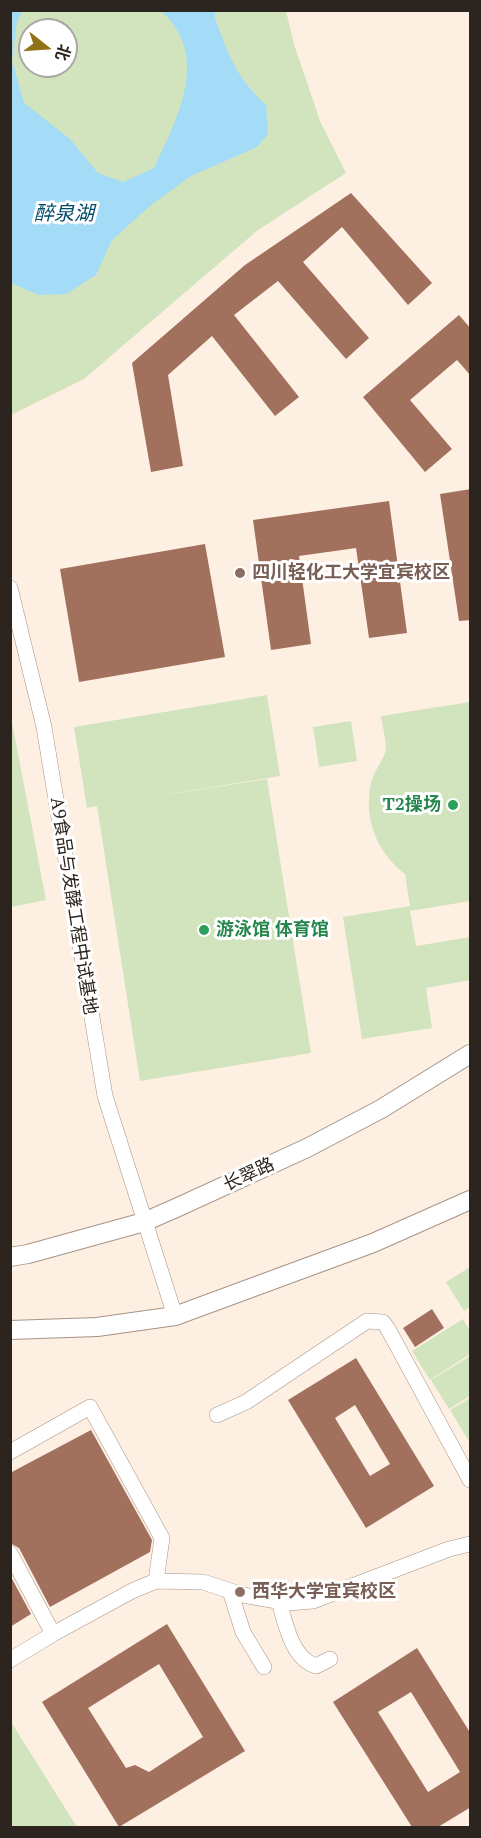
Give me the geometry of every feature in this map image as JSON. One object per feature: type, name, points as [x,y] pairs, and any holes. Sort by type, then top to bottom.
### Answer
[{"type":"main road","name":"长翠路","points":[[10,1257],[144,1222],[307,1148],[381,1109],[471,1054]]},
{"type":"main road","points":[[10,1330],[97,1327],[175,1316],[373,1243],[471,1200]]},
{"type":"street","name":"A9食品与发酵工程中试基地","points":[[10,588],[44,727],[105,1096],[175,1316]]},
{"type":"street","points":[[217,1415],[246,1402],[367,1321],[383,1322],[471,1480]]},
{"type":"street","points":[[10,1452],[90,1407],[162,1538],[156,1581]]},
{"type":"street","points":[[10,1660],[132,1591],[156,1581],[203,1582],[230,1591],[288,1603],[313,1601],[449,1549],[471,1544]]},
{"type":"street","points":[[10,1553],[53,1634]]},
{"type":"street","points":[[230,1591],[243,1632],[264,1666]]},
{"type":"street","points":[[279,1601],[291,1637],[301,1656],[316,1666],[330,1659]]},
{"type":"green space","points":[[11,11],[286,11],[294,44],[320,121],[346,173],[258,230],[84,379],[11,415]]},
{"type":"green space","name":"游泳馆 体育馆","points":[[267,695],[280,776],[146,798],[267,779],[311,1053],[140,1081],[97,806],[87,808],[74,727]]},
{"type":"green space","points":[[470,702],[470,901],[410,911],[416,946],[470,937],[470,980],[426,988],[432,1028],[362,1039],[343,917],[410,906],[405,874],[387,856],[380,845],[374,834],[369,809],[371,783],[386,750],[381,716]]},
{"type":"green space","points":[[10,712],[46,900],[11,907],[10,907]]},
{"type":"green space","points":[[351,721],[357,761],[319,767],[313,727]]},
{"type":"green space","points":[[470,1267],[470,1307],[464,1311],[446,1282]]},
{"type":"green space","points":[[463,1319],[470,1331],[470,1354],[430,1380],[412,1351]]},
{"type":"green space","points":[[470,1356],[470,1396],[449,1409],[431,1380]]},
{"type":"green space","points":[[470,1398],[470,1438],[468,1440],[450,1410]]},
{"type":"green space","points":[[11,1722],[77,1827],[11,1827]]},
{"type":"water","name":"醉泉湖","points":[[10,11],[23,11],[17,21],[12,60],[24,103],[70,139],[98,173],[123,182],[154,168],[180,108],[185,87],[187,67],[184,47],[176,29],[161,11],[215,11],[215,18],[234,65],[247,85],[266,105],[268,134],[257,147],[191,176],[151,205],[112,240],[96,275],[66,294],[39,295],[11,283]]},
{"type":"building","points":[[351,193],[432,283],[408,305],[342,227],[303,262],[369,338],[346,359],[278,281],[234,315],[299,397],[275,416],[212,336],[168,375],[183,466],[151,472],[132,363],[245,265]]},
{"type":"building","points":[[459,315],[471,329],[471,376],[457,360],[410,400],[452,449],[425,472],[363,397]]},
{"type":"building","points":[[471,489],[471,620],[459,621],[440,494]]},
{"type":"building","points":[[389,501],[407,633],[369,638],[356,548],[299,556],[311,644],[271,650],[253,520]]},
{"type":"building","points":[[205,544],[225,657],[79,682],[60,569]]},
{"type":"building","points":[[432,1309],[444,1328],[415,1347],[403,1328]]},
{"type":"building","points":[[356,1358],[434,1486],[366,1528],[288,1400]],"holes":[[[355,1405],[390,1464],[370,1476],[335,1418]]]},
{"type":"building","points":[[91,1430],[152,1540],[150,1552],[50,1607],[19,1548],[10,1543],[10,1473]]},
{"type":"building","points":[[10,1575],[31,1614],[10,1627]]},
{"type":"building","points":[[167,1624],[245,1751],[119,1827],[42,1702]],"holes":[[[159,1664],[203,1737],[149,1772],[135,1765],[126,1768],[88,1708]]]},
{"type":"building","points":[[417,1648],[471,1734],[471,1807],[438,1827],[412,1827],[333,1702]],"holes":[[[411,1692],[460,1772],[428,1792],[378,1712]]]},
{"type":"place","name":"四川轻化工大学宜宾校区","points":[[240,573]]},
{"type":"place","name":"T2操场","points":[[453,805]]},
{"type":"place","name":"游泳馆 体育馆","points":[[204,930]]},
{"type":"place","name":"西华大学宜宾校区","points":[[240,1592]]}]
